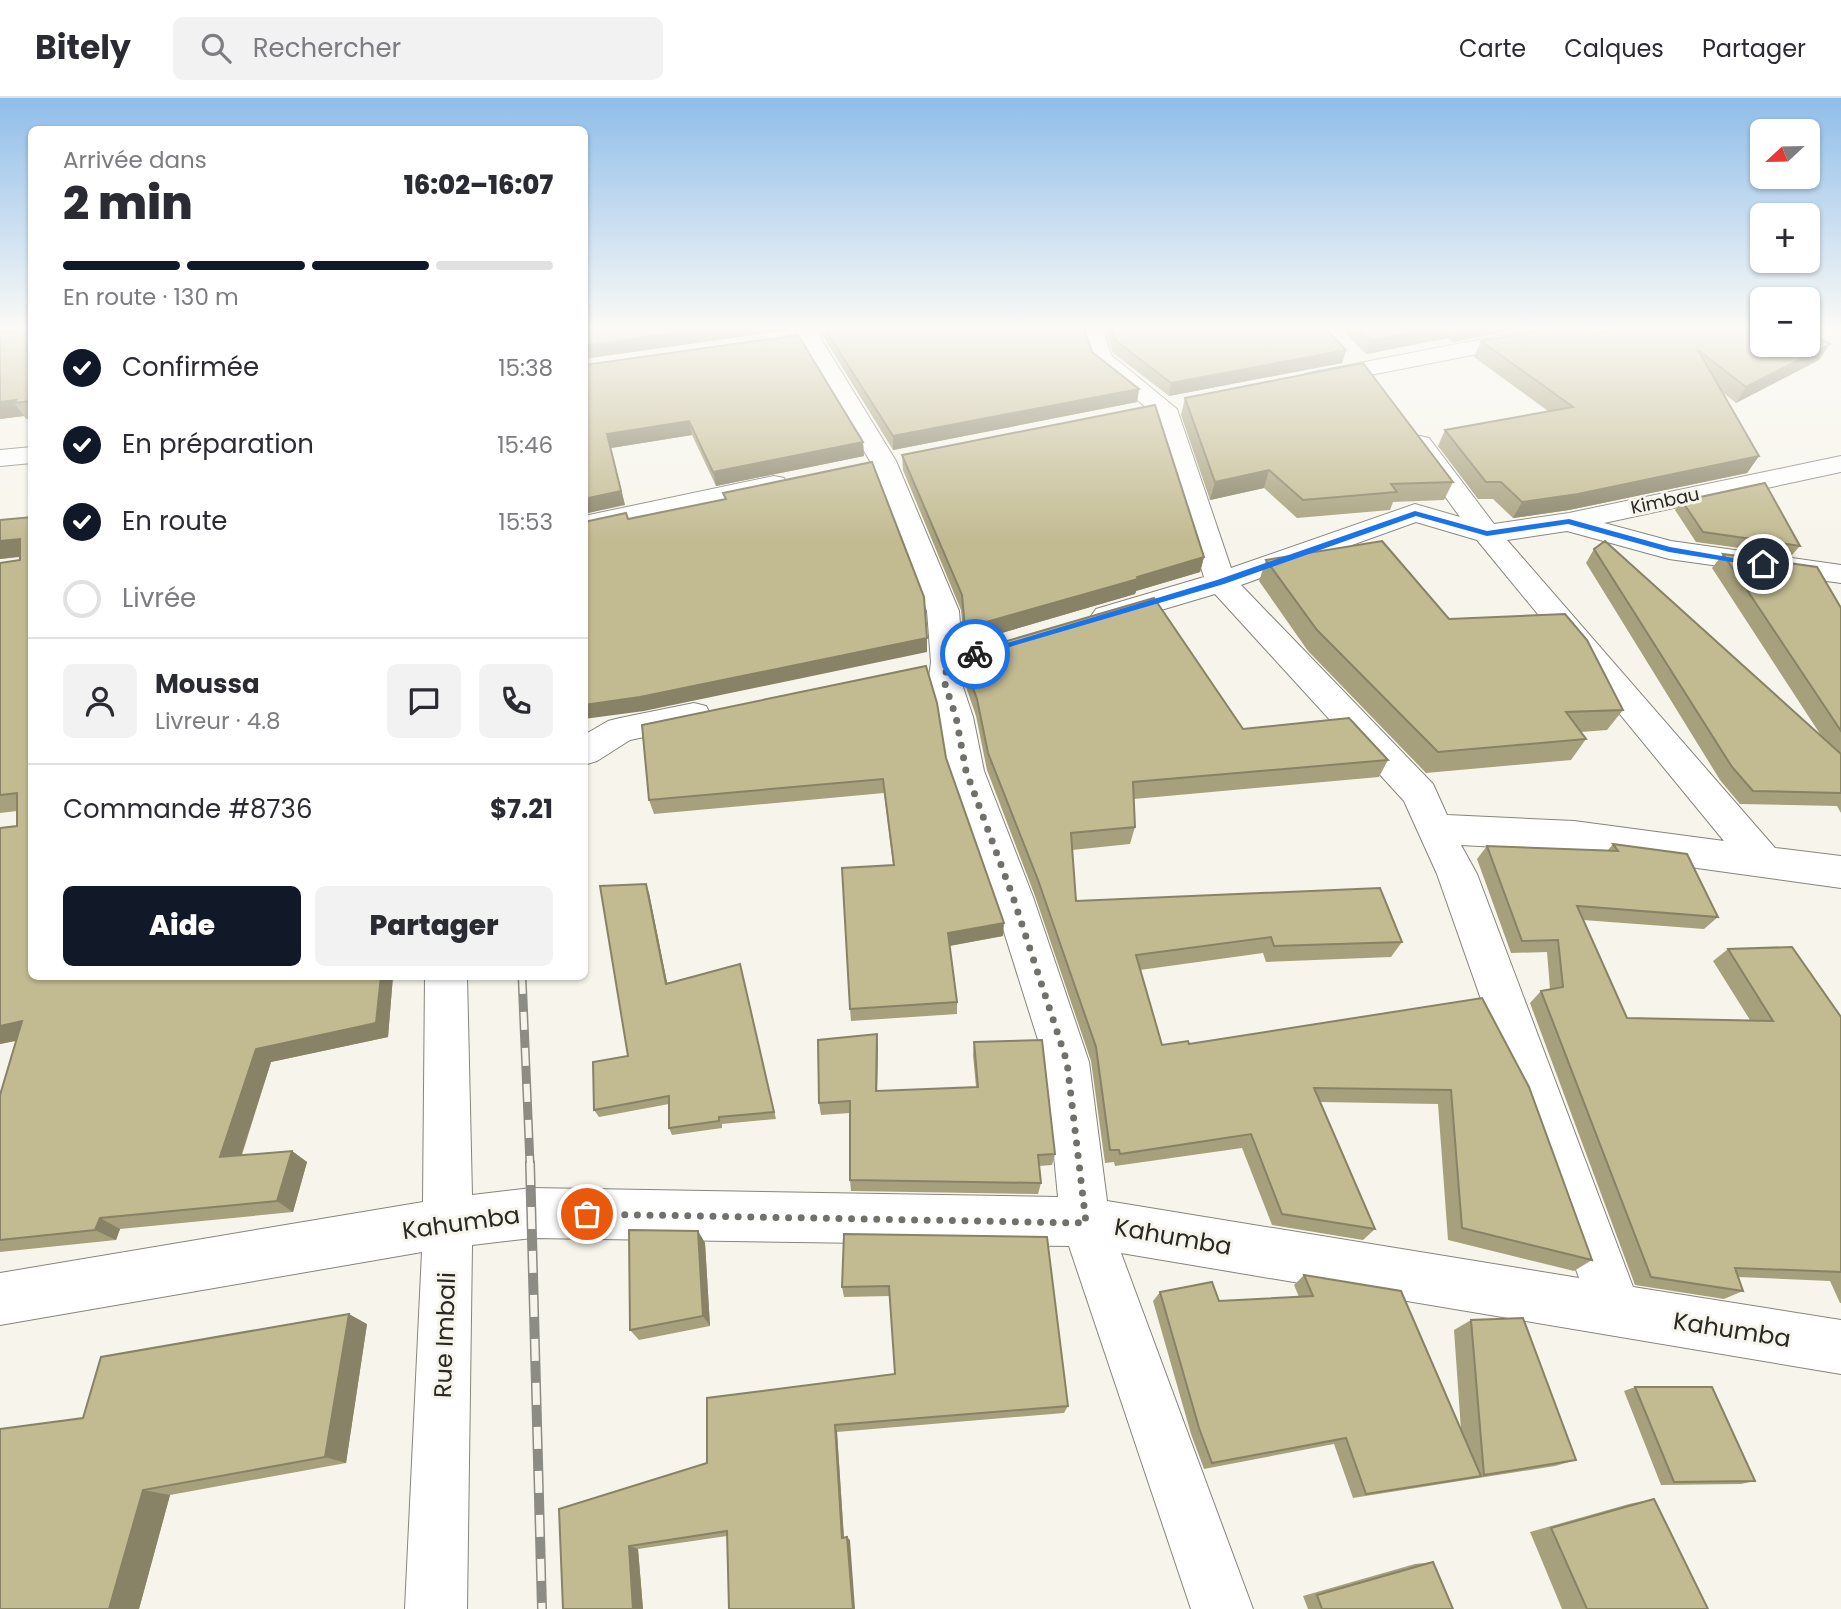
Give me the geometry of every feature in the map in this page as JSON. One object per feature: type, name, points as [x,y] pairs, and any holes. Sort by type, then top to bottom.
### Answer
[{"type":"street","points":[[847,400],[883,461],[943,611],[947,662],[945,684],[956,717],[966,771],[1013,897],[1067,1062],[1086,1223],[1222,1609]]},
{"type":"street","points":[[1165,400],[1177,407],[1221,582],[1420,794],[1457,874],[1617,1312]]},
{"type":"street","points":[[1133,415],[1177,407]]},
{"type":"street","points":[[1405,424],[1487,534],[1763,862]]},
{"type":"street","points":[[0,458],[28,455]]},
{"type":"street","name":"Kimbau","points":[[1487,534],[1569,522],[1841,464]]},
{"type":"street","points":[[588,524],[802,478]]},
{"type":"street","points":[[1077,624],[1221,582],[1415,513],[1487,534]]},
{"type":"street","points":[[1569,522],[1669,550],[1841,574]]},
{"type":"street","points":[[588,750],[620,730],[729,708]]},
{"type":"street","points":[[1434,829],[1574,836],[1841,873]]},
{"type":"street","name":"Rue Imbali","points":[[436,1609],[448,1223],[446,980]]},
{"type":"street","name":"Kahumba","points":[[0,1299],[448,1223],[532,1213],[1086,1223],[1841,1347]]},
{"type":"building","points":[[0,400],[28,400],[14,403],[16,400],[0,402]]},
{"type":"building","points":[[588,400],[837,400],[863,442],[713,472],[689,421],[607,434],[621,491],[588,498]]},
{"type":"building","points":[[870,400],[1084,400],[893,436]]},
{"type":"building","points":[[1186,400],[1391,400],[1453,482],[1391,484],[1397,492],[1303,500],[1269,470],[1215,482]]},
{"type":"building","points":[[1563,400],[1726,400],[1759,456],[1578,494],[1522,502],[1501,482],[1486,482],[1445,430],[1573,407]]},
{"type":"building","points":[[1155,405],[1204,557],[1137,577],[1138,579],[965,628],[962,595],[902,455]]},
{"type":"building","points":[[872,462],[924,597],[927,638],[640,697],[588,704],[588,521],[626,513],[628,519],[726,499],[723,493]]},
{"type":"building","points":[[1765,483],[1800,546],[1703,532],[1682,501]]},
{"type":"building","points":[[28,517],[28,980],[381,980],[376,1023],[256,1049],[220,1157],[292,1151],[277,1201],[100,1218],[95,1230],[0,1240],[0,1095],[22,1021],[0,1026],[0,828],[17,826],[17,793],[0,795],[0,563],[20,560],[20,539],[0,541],[0,520]]},
{"type":"building","points":[[1382,541],[1449,619],[1565,614],[1587,640],[1623,710],[1566,712],[1586,739],[1438,752],[1317,630],[1266,560]]},
{"type":"building","points":[[1605,541],[1841,754],[1841,793],[1753,791],[1732,767],[1594,549]]},
{"type":"building","points":[[1723,554],[1817,567],[1841,608],[1841,731]]},
{"type":"building","points":[[1154,598],[1243,729],[1349,718],[1388,760],[1133,782],[1135,827],[1071,833],[1076,901],[1380,888],[1402,942],[1274,946],[1271,937],[1136,955],[1162,1045],[1188,1041],[1189,1044],[1482,998],[1529,1087],[1592,1260],[1462,1228],[1451,1090],[1314,1088],[1375,1229],[1282,1214],[1251,1134],[1120,1154],[1119,1150],[1110,1150],[1096,1047],[1038,880],[988,753],[977,699],[965,666],[966,653]]},
{"type":"building","points":[[926,666],[937,703],[946,758],[1004,923],[948,933],[957,1002],[850,1009],[842,868],[894,865],[883,779],[649,800],[642,725]]},
{"type":"building","points":[[1613,844],[1687,854],[1718,917],[1577,906],[1627,1018],[1773,1021],[1728,949],[1792,947],[1841,1017],[1841,1272],[1735,1268],[1743,1291],[1651,1277],[1541,991],[1563,987],[1558,940],[1522,941],[1487,846],[1618,851]]},
{"type":"building","points":[[646,884],[666,984],[740,964],[774,1112],[719,1117],[719,1121],[669,1128],[669,1096],[594,1110],[593,1062],[628,1056],[600,886]]},
{"type":"building","points":[[877,1034],[876,1091],[978,1087],[974,1042],[1042,1040],[1055,1154],[1038,1155],[1041,1183],[850,1180],[850,1101],[819,1103],[818,1040]]},
{"type":"building","points":[[629,1230],[698,1231],[703,1316],[630,1330]]},
{"type":"building","points":[[844,1234],[1047,1237],[1068,1406],[835,1425],[842,1538],[847,1537],[853,1609],[729,1609],[727,1531],[629,1546],[633,1609],[563,1609],[559,1509],[707,1463],[707,1398],[895,1374],[889,1286],[842,1287]]},
{"type":"building","points":[[1304,1275],[1401,1291],[1481,1476],[1366,1494],[1346,1438],[1212,1463],[1199,1428],[1160,1292],[1212,1282],[1219,1301],[1313,1296]]},
{"type":"building","points":[[349,1314],[325,1457],[143,1490],[109,1609],[0,1609],[0,1429],[83,1418],[101,1357]]},
{"type":"building","points":[[1523,1318],[1576,1460],[1484,1475],[1471,1320]]},
{"type":"building","points":[[1635,1387],[1712,1387],[1755,1481],[1674,1482]]},
{"type":"building","points":[[1654,1499],[1708,1609],[1587,1609],[1551,1528]]},
{"type":"building","points":[[1433,1562],[1453,1609],[1322,1609],[1317,1595]]},
{"type":"railway","points":[[522,980],[530,1164]]},
{"type":"railway","points":[[530,1163],[542,1609]]},
{"type":"way so far","points":[[587,1214],[1086,1223],[1067,1062],[1013,897],[966,771],[956,717],[945,684],[947,663],[975,654]]},
{"type":"route","points":[[975,654],[1221,582],[1415,513],[1487,534],[1569,522],[1669,550],[1763,564]]}]
